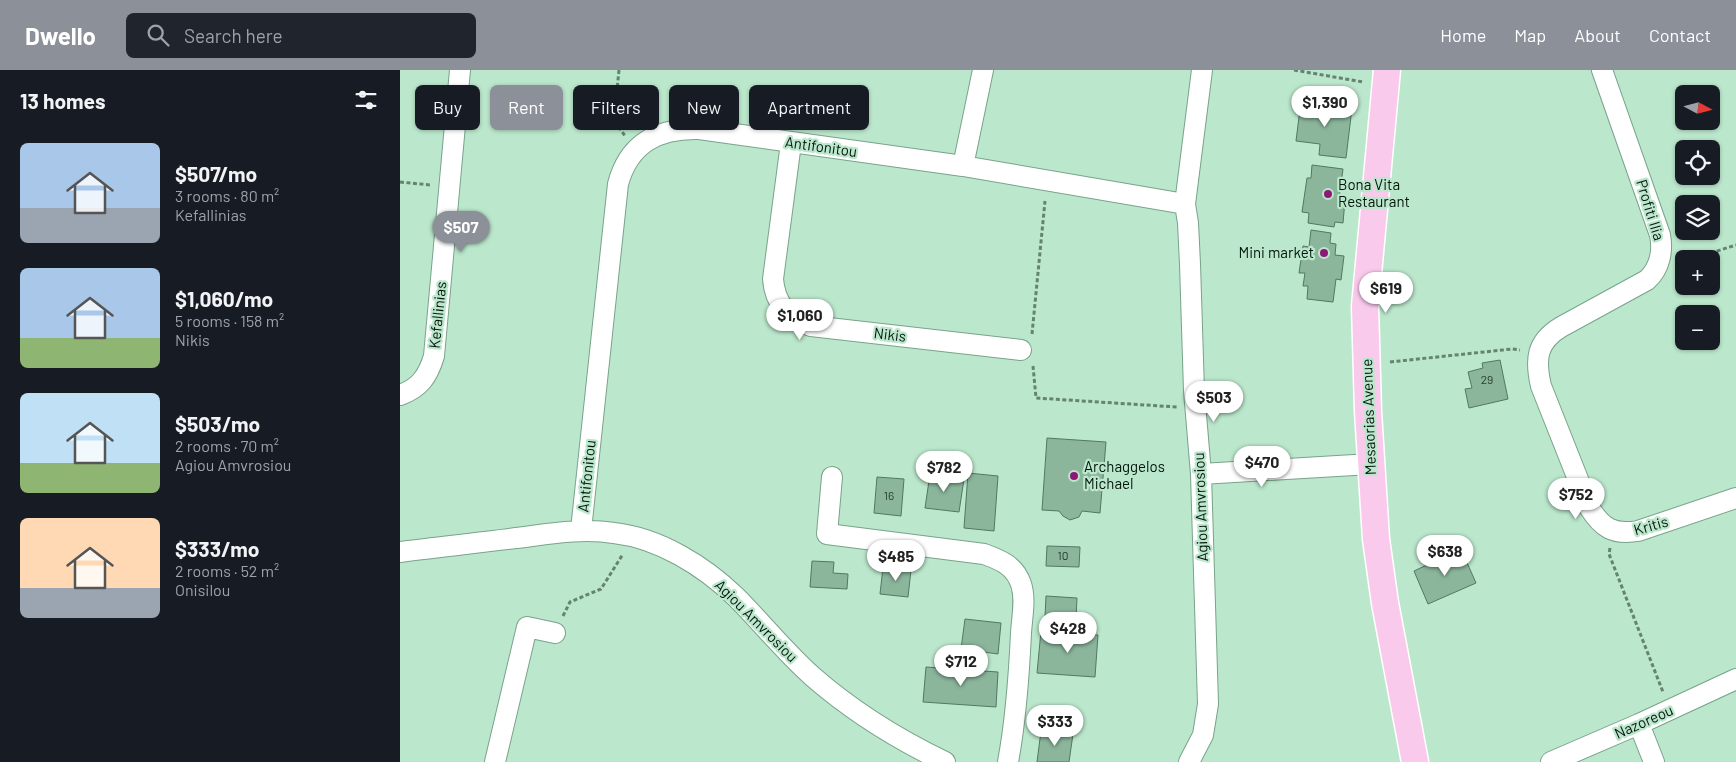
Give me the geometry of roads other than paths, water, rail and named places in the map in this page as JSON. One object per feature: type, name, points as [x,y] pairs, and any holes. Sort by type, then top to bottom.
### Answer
[{"type":"main road","name":"Mesaorias Avenue","points":[[1386,78],[1365,306],[1371,464],[1376,539],[1385,603],[1415,762]]},
{"type":"street","name":"Kefallinias","points":[[400,395],[409,392],[424,380],[434,356],[460,70]]},
{"type":"street","points":[[964,166],[983,70]]},
{"type":"street","name":"Agiou Amvrosiou","points":[[1189,762],[1203,735],[1208,704],[1201,474],[1195,408],[1190,257],[1185,204],[1202,70]]},
{"type":"street","name":"Profiti Ilia","points":[[1538,352],[1556,330],[1647,280],[1655,270],[1660,257],[1660,235],[1602,70]]},
{"type":"street","name":"Antifonitou","points":[[581,530],[616,196],[620,175],[635,151],[643,143],[657,135],[685,129],[964,166],[1185,204]]},
{"type":"street","name":"Nikis","points":[[791,143],[773,279],[776,296],[789,316],[811,326],[1026,347]]},
{"type":"street","name":"Kritis","points":[[1538,352],[1537,365],[1541,386],[1589,507],[1601,524],[1612,530],[1627,533],[1638,531],[1736,498]]},
{"type":"street","points":[[1201,474],[1371,464]]},
{"type":"street","points":[[832,477],[827,534],[984,554],[1005,562],[1018,577],[1024,595],[1017,702],[1008,762]]},
{"type":"street","name":"Agiou Amvrosiou","points":[[400,552],[581,530],[616,533],[634,537],[664,548],[706,572],[735,596],[784,649],[831,692],[888,732],[945,762]]},
{"type":"street","points":[[495,762],[527,627],[555,633]]},
{"type":"street","name":"Nazoreou","points":[[1551,762],[1736,679]]},
{"type":"street","points":[[1639,724],[1654,762]]},
{"type":"place","name":"Bona Vita Restaurant","points":[[1328,194]]},
{"type":"place","name":"Mini market","points":[[1324,253]]},
{"type":"place","name":"Archaggelos Michael","points":[[1074,476]]}]
